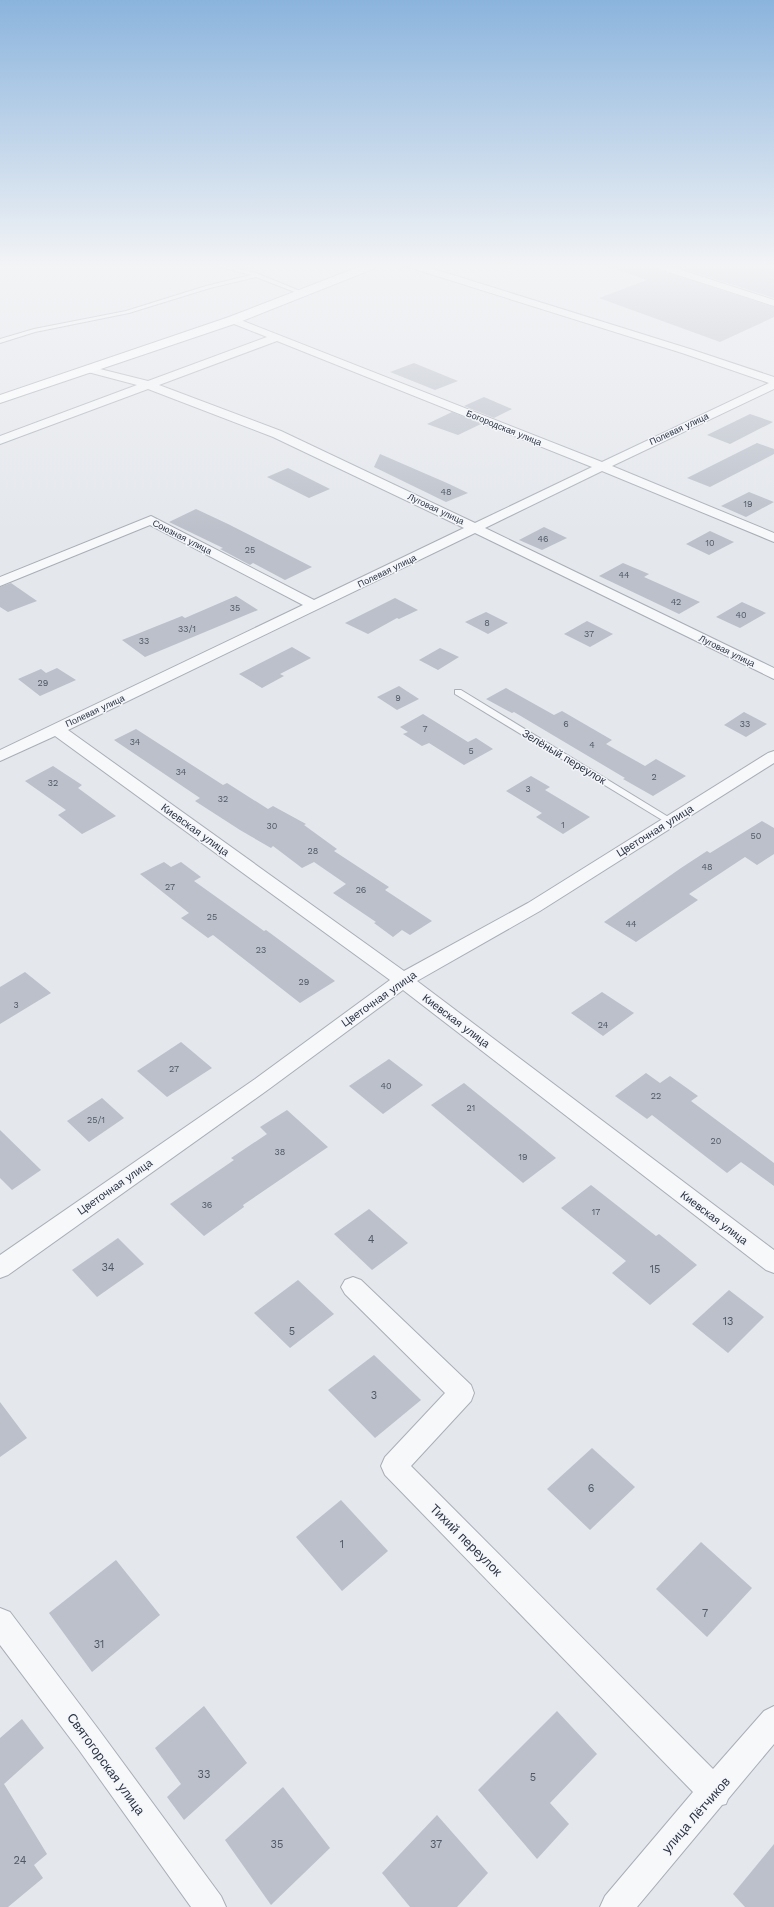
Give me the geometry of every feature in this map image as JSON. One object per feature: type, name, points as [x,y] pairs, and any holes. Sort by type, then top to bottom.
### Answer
[{"type":"main road","points":[[0,399],[133,354]]},
{"type":"street","points":[[0,440],[232,354]]},
{"type":"street","name":"Богородская улица","points":[[321,354],[601,466],[774,538]]},
{"type":"street","points":[[695,354],[774,381]]},
{"type":"street","name":"Луговая улица","points":[[88,369],[148,385],[277,434],[476,528],[774,674]]},
{"type":"street","name":"Полевая улица","points":[[0,756],[315,606],[601,466],[774,385]]},
{"type":"street","name":"Союзная улица","points":[[0,582],[151,520],[315,606]]},
{"type":"street","name":"Киевская улица","points":[[56,729],[403,980],[774,1263]]},
{"type":"street","name":"Цветочная улица","points":[[0,1268],[262,1084],[403,980],[534,907],[774,756]]},
{"type":"street","name":"Тихий переулок","points":[[353,1287],[462,1393],[394,1466],[715,1793]]},
{"type":"street","name":"Святогорская улица","points":[[0,1622],[89,1740],[210,1907]]},
{"type":"street","name":"улица Лётчиков","points":[[616,1907],[715,1793],[774,1721]]},
{"type":"lane","name":"Зелёный переулок","points":[[458,692],[670,821]]},
{"type":"building","points":[[414,363],[458,381],[435,390],[390,372]]},
{"type":"building","points":[[484,397],[512,409],[494,418],[464,406]]},
{"type":"building","points":[[452,412],[481,424],[458,435],[427,424]]},
{"type":"building","points":[[750,414],[773,422],[730,444],[707,435]]},
{"type":"building","points":[[757,443],[774,449],[774,454],[710,487],[687,478]]},
{"type":"building","points":[[380,454],[468,493],[446,502],[374,467]]},
{"type":"building","points":[[288,468],[330,489],[309,498],[267,477]]},
{"type":"building","points":[[749,492],[774,502],[746,517],[721,506]]},
{"type":"building","points":[[196,509],[312,567],[285,580],[253,563],[250,565],[220,549],[223,548],[169,522]]},
{"type":"building","points":[[544,527],[567,538],[542,550],[519,540]]},
{"type":"building","points":[[710,531],[734,542],[709,555],[686,544]]},
{"type":"building","points":[[623,563],[649,574],[644,577],[700,602],[679,614],[599,576]]},
{"type":"building","points":[[11,583],[37,601],[8,612],[0,607],[0,587]]},
{"type":"building","points":[[236,596],[258,610],[145,657],[122,640],[182,616],[185,618]]},
{"type":"building","points":[[395,598],[418,610],[399,619],[397,618],[368,634],[345,623]]},
{"type":"building","points":[[742,602],[766,613],[740,628],[716,617]]},
{"type":"building","points":[[486,612],[508,623],[488,634],[465,622]]},
{"type":"building","points":[[587,621],[613,634],[590,647],[564,634]]},
{"type":"building","points":[[292,647],[311,658],[280,674],[284,676],[262,688],[239,674]]},
{"type":"building","points":[[440,648],[459,657],[438,670],[419,660]]},
{"type":"building","points":[[57,668],[76,680],[40,696],[18,679],[41,669],[46,673]]},
{"type":"building","points":[[399,686],[419,699],[397,710],[377,697]]},
{"type":"building","points":[[506,688],[554,715],[562,711],[612,740],[606,744],[645,766],[656,759],[686,776],[653,796],[514,712],[512,713],[486,699]]},
{"type":"building","points":[[744,712],[767,724],[746,737],[724,725]]},
{"type":"building","points":[[423,714],[468,742],[476,738],[493,749],[464,765],[429,743],[422,746],[403,734],[408,732],[400,727]]},
{"type":"building","points":[[136,729],[223,785],[227,783],[268,809],[273,806],[306,824],[304,825],[337,849],[334,851],[389,887],[385,890],[432,921],[410,935],[402,930],[393,937],[374,923],[376,922],[333,893],[346,884],[314,862],[302,868],[273,846],[271,848],[240,830],[195,801],[200,798],[114,740]]},
{"type":"building","points":[[53,766],[82,785],[78,788],[116,816],[82,834],[58,815],[66,810],[25,781]]},
{"type":"building","points":[[531,776],[550,787],[545,790],[590,817],[563,834],[536,817],[542,813],[506,791]]},
{"type":"building","points":[[762,821],[774,828],[774,854],[757,865],[745,857],[689,894],[698,900],[636,942],[604,922],[707,851],[710,853]]},
{"type":"building","points":[[164,862],[171,867],[181,862],[201,877],[194,881],[264,931],[266,930],[335,981],[300,1003],[213,935],[208,938],[181,918],[189,913],[140,874]]},
{"type":"building","points":[[25,972],[51,993],[0,1024],[0,987]]},
{"type":"building","points":[[602,992],[634,1013],[603,1036],[571,1013]]},
{"type":"building","points":[[181,1042],[212,1068],[167,1097],[137,1071]]},
{"type":"building","points":[[389,1059],[423,1085],[383,1114],[349,1086]]},
{"type":"building","points":[[646,1073],[660,1083],[670,1076],[698,1096],[691,1101],[774,1163],[774,1186],[741,1162],[727,1173],[652,1115],[647,1119],[615,1096]]},
{"type":"building","points":[[464,1083],[556,1158],[523,1183],[431,1105]]},
{"type":"building","points":[[102,1098],[124,1118],[89,1142],[67,1121]]},
{"type":"building","points":[[287,1110],[328,1147],[243,1205],[244,1207],[204,1236],[170,1204],[234,1160],[231,1158],[267,1134],[260,1127]]},
{"type":"building","points":[[0,1130],[41,1170],[12,1190],[0,1178]]},
{"type":"building","points":[[591,1185],[656,1236],[659,1234],[697,1265],[650,1305],[612,1273],[626,1261],[561,1208]]},
{"type":"building","points":[[369,1209],[408,1243],[372,1270],[334,1234]]},
{"type":"building","points":[[118,1238],[144,1264],[97,1297],[72,1270]]},
{"type":"building","points":[[298,1280],[334,1314],[290,1348],[254,1313]]},
{"type":"building","points":[[729,1290],[764,1317],[728,1353],[692,1324]]},
{"type":"building","points":[[374,1355],[421,1400],[375,1438],[328,1390]]},
{"type":"building","points":[[0,1402],[27,1438],[0,1457]]},
{"type":"building","points":[[592,1448],[635,1487],[590,1530],[547,1489]]},
{"type":"building","points":[[341,1500],[388,1551],[342,1591],[296,1537]]},
{"type":"building","points":[[701,1542],[752,1588],[707,1637],[656,1589]]},
{"type":"building","points":[[116,1560],[160,1615],[92,1672],[49,1613]]},
{"type":"building","points":[[204,1706],[247,1763],[184,1820],[167,1797],[181,1784],[155,1748]]},
{"type":"building","points":[[557,1711],[597,1754],[550,1803],[569,1824],[537,1859],[478,1790]]},
{"type":"building","points":[[22,1719],[44,1748],[4,1784],[47,1854],[34,1865],[43,1878],[8,1907],[0,1907],[0,1738]]},
{"type":"building","points":[[283,1787],[330,1848],[271,1905],[225,1840]]},
{"type":"building","points":[[437,1815],[488,1873],[457,1907],[410,1907],[382,1873]]},
{"type":"building","points":[[774,1844],[774,1907],[745,1907],[733,1894]]}]
